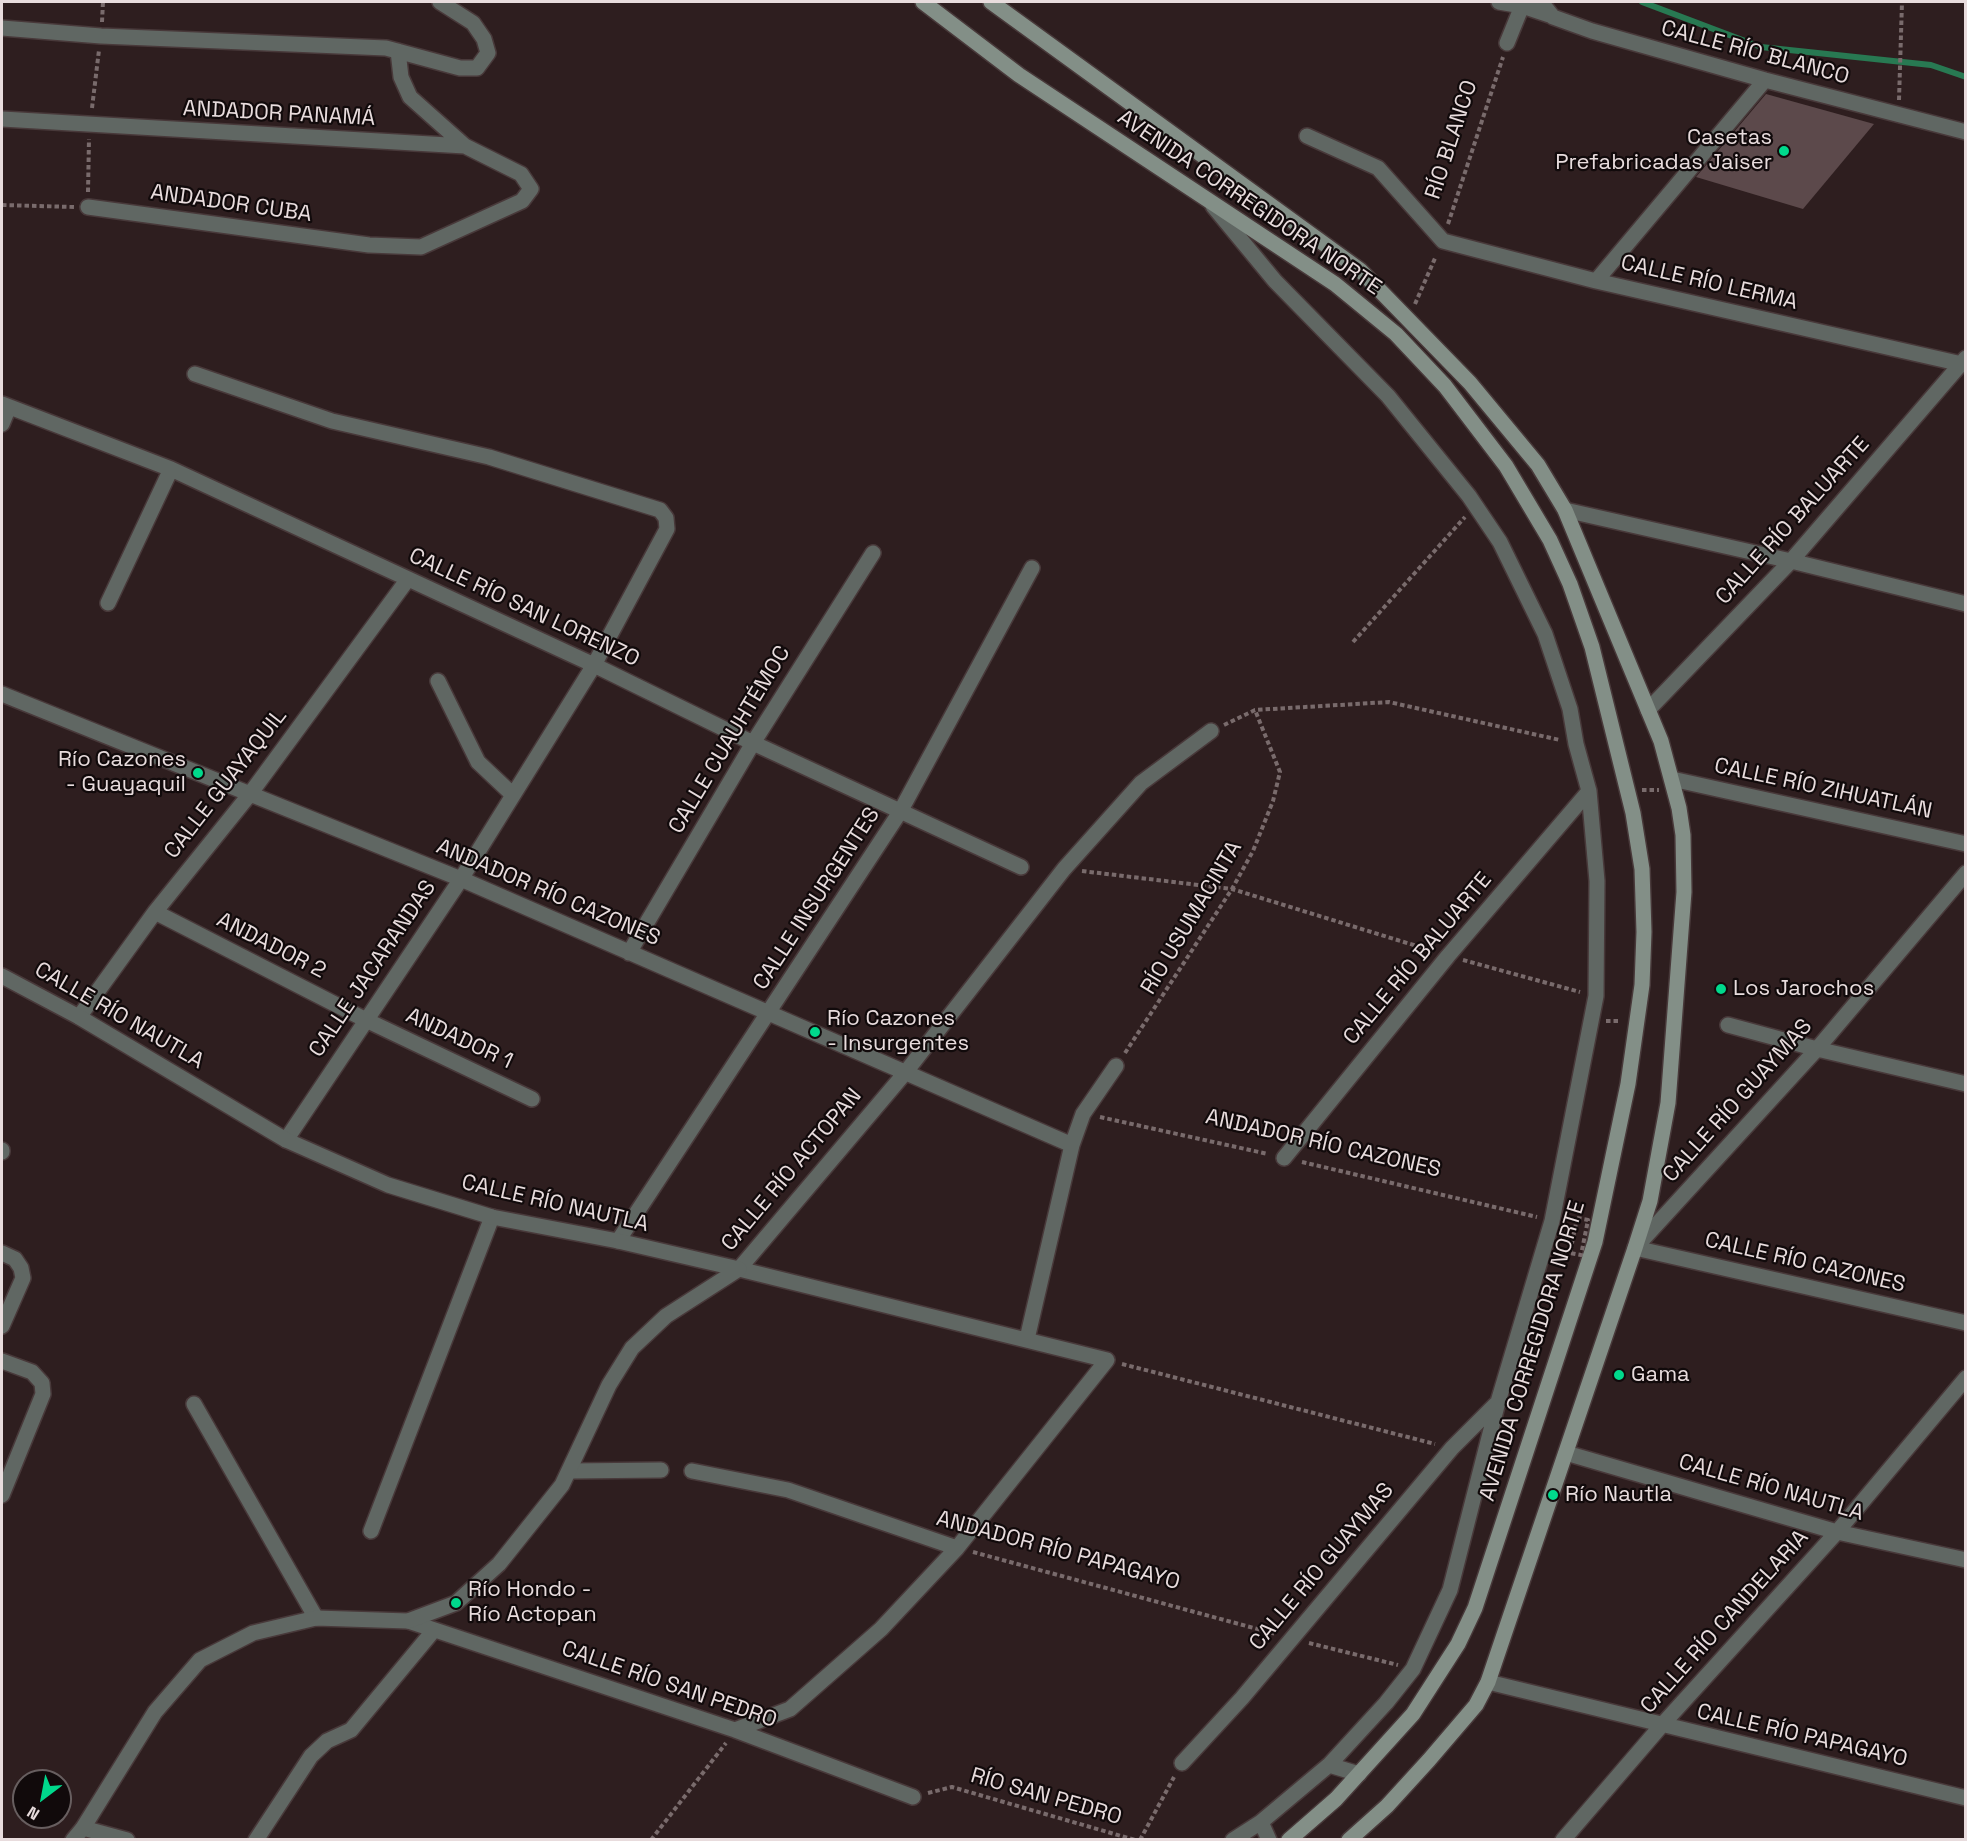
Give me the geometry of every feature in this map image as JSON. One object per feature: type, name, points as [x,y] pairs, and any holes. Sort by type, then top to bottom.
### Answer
[{"type":"main road","name":"AVENIDA CORREGIDORA NORTE","points":[[923,2],[1019,75],[1335,284],[1396,334],[1445,386],[1506,466],[1550,540],[1570,584],[1592,647],[1642,869],[1642,985],[1628,1084],[1595,1242],[1475,1608],[1458,1644],[1413,1714],[1336,1800],[1289,1839]]},
{"type":"main road","name":"AVENIDA CORREGIDORA NORTE","points":[[991,2],[1360,270],[1470,383],[1538,465],[1565,510],[1648,710],[1673,784],[1683,835],[1684,892],[1668,1102],[1650,1201],[1635,1248],[1488,1682],[1476,1705],[1429,1760],[1387,1806],[1349,1839]]},
{"type":"street","points":[[2,28],[100,36],[398,51],[460,68],[477,68],[488,53],[484,39],[473,23],[440,2]]},
{"type":"street","points":[[1499,2],[1522,6],[1553,17]]},
{"type":"street","points":[[1541,2],[1553,17]]},
{"type":"street","points":[[1507,43],[1522,6]]},
{"type":"street","name":"CALLE RÍO BLANCO","points":[[1553,17],[1765,80],[1965,132]]},
{"type":"street","points":[[398,51],[401,77],[410,97],[465,146]]},
{"type":"street","points":[[1596,280],[1765,80]]},
{"type":"street","name":"ANDADOR PANAMÁ","points":[[2,119],[465,146]]},
{"type":"street","points":[[1307,136],[1378,168],[1443,241]]},
{"type":"street","name":"ANDADOR CUBA","points":[[88,207],[369,245],[421,247],[522,201],[531,189],[521,174],[465,146]]},
{"type":"street","points":[[1209,201],[1275,281],[1388,396],[1476,505],[1500,542],[1545,634],[1570,709],[1576,744],[1589,791],[1597,881],[1596,996],[1552,1221],[1498,1402],[1450,1590],[1413,1669],[1329,1765],[1261,1822],[1233,1839]]},
{"type":"street","name":"CALLE RÍO LERMA","points":[[1443,241],[1596,280],[1964,362]]},
{"type":"street","name":"CALLE RÍO BALUARTE","points":[[1648,710],[1791,561],[1964,362]]},
{"type":"street","name":"CALLE JACARANDAS","points":[[195,374],[332,421],[489,457],[660,510],[666,518],[667,529],[594,665],[461,879],[286,1140]]},
{"type":"street","points":[[2,424],[5,405]]},
{"type":"street","name":"CALLE RÍO SAN LORENZO","points":[[5,405],[171,469],[594,665],[753,743],[1021,867]]},
{"type":"street","points":[[108,603],[171,469]]},
{"type":"street","points":[[1565,510],[1791,561],[1965,604]]},
{"type":"street","name":"CALLE CUAUHTÉMOC","points":[[629,953],[753,743],[873,553]]},
{"type":"street","name":"CALLE INSURGENTES","points":[[618,1241],[900,812],[1032,568]]},
{"type":"street","name":"CALLE GUAYAQUIL","points":[[79,1017],[155,912],[250,794],[408,579]]},
{"type":"street","points":[[438,681],[478,762],[513,795]]},
{"type":"street","name":"ANDADOR RÍO CAZONES","points":[[2,694],[461,879],[1072,1145]]},
{"type":"street","name":"CALLE RÍO ACTOPAN","points":[[408,1622],[456,1603],[499,1564],[571,1471],[609,1385],[632,1348],[666,1316],[739,1269],[904,1072],[1064,869],[1141,783],[1211,731]]},
{"type":"street","name":"CALLE RÍO ZIHUATLÁN","points":[[1673,784],[1965,844]]},
{"type":"street","name":"CALLE RÍO BALUARTE","points":[[1284,1158],[1448,956],[1589,791]]},
{"type":"street","name":"CALLE RÍO GUAYMAS","points":[[1635,1248],[1817,1049],[1965,873]]},
{"type":"street","name":"ANDADOR 2","points":[[155,912],[366,1020]]},
{"type":"street","name":"CALLE RÍO NAUTLA","points":[[2,976],[79,1017],[286,1140],[388,1185],[492,1217],[618,1241],[739,1269],[1107,1360]]},
{"type":"street","name":"ANDADOR 1","points":[[366,1020],[532,1099]]},
{"type":"street","points":[[1728,1025],[1965,1084]]},
{"type":"street","points":[[1027,1339],[1072,1145],[1083,1114],[1116,1066]]},
{"type":"street","points":[[370,1531],[492,1217]]},
{"type":"street","name":"CALLE RÍO CAZONES","points":[[1635,1248],[1965,1323]]},
{"type":"street","points":[[2,1253],[15,1259],[21,1268],[23,1278],[2,1326]]},
{"type":"street","points":[[735,1730],[790,1709],[838,1670],[881,1629],[957,1548],[1107,1360]]},
{"type":"street","points":[[2,1361],[32,1372],[42,1383],[43,1394],[2,1495]]},
{"type":"street","name":"CALLE RÍO CANDELARIA","points":[[1563,1839],[1661,1726],[1837,1532],[1965,1378]]},
{"type":"street","name":"CALLE RÍO GUAYMAS","points":[[1182,1763],[1242,1698],[1452,1448],[1498,1402]]},
{"type":"street","points":[[194,1404],[316,1618]]},
{"type":"street","name":"CALLE RÍO NAUTLA","points":[[1566,1453],[1837,1532],[1965,1560]]},
{"type":"street","points":[[571,1471],[661,1470]]},
{"type":"street","name":"ANDADOR RÍO PAPAGAYO","points":[[692,1471],[788,1490],[957,1548]]},
{"type":"street","points":[[127,1839],[78,1834],[155,1713],[200,1660],[253,1633],[316,1618],[408,1622]]},
{"type":"street","name":"CALLE RÍO SAN PEDRO","points":[[408,1622],[735,1730],[913,1797]]},
{"type":"street","points":[[256,1839],[311,1756],[327,1741],[351,1730],[434,1630]]},
{"type":"street","name":"CALLE RÍO PAPAGAYO","points":[[1488,1682],[1661,1726],[1965,1798]]},
{"type":"street","points":[[1329,1765],[1359,1774]]},
{"type":"street","points":[[1261,1822],[1269,1839]]},
{"type":"path","points":[[2,205],[88,207],[90,125],[103,2]]},
{"type":"path","points":[[1899,90],[1902,2]]},
{"type":"path","name":"RÍO BLANCO","points":[[1409,319],[1443,241],[1507,43]]},
{"type":"path","points":[[1353,642],[1476,505]]},
{"type":"path","points":[[1211,731],[1255,710],[1389,702],[1576,744]]},
{"type":"path","name":"RÍO USUMACINTA","points":[[1116,1066],[1232,889],[1253,851],[1273,801],[1280,772],[1255,710]]},
{"type":"path","points":[[1626,791],[1673,784]]},
{"type":"path","points":[[1064,869],[1232,889],[1448,956],[1596,996]]},
{"type":"path","name":"ANDADOR RÍO CAZONES","points":[[1083,1114],[1284,1158],[1552,1221]]},
{"type":"path","points":[[1107,1360],[1452,1448]]},
{"type":"path","name":"ANDADOR RÍO PAPAGAYO","points":[[957,1548],[1413,1669]]},
{"type":"path","points":[[651,1839],[735,1730]]},
{"type":"path","points":[[1140,1839],[1182,1763]]},
{"type":"path","name":"RÍO SAN PEDRO","points":[[913,1797],[952,1787],[1135,1839]]},
{"type":"building","name":"Casetas Prefabricadas Jaiser","points":[[1766,94],[1874,124],[1803,209],[1696,177]]},
{"type":"waterway","points":[[1642,2],[1761,47],[1931,65],[1966,77]]},
{"type":"place","name":"Casetas Prefabricadas Jaiser","points":[[1784,151]]},
{"type":"place","name":"Río Cazones - Guayaquil","points":[[198,773]]},
{"type":"place","name":"Los Jarochos","points":[[1721,989]]},
{"type":"place","name":"Río Cazones - Insurgentes","points":[[815,1032]]},
{"type":"place","name":"Gama","points":[[1619,1375]]},
{"type":"place","name":"Río Nautla","points":[[1553,1495]]},
{"type":"place","name":"Río Hondo - Río Actopan","points":[[456,1603]]}]
